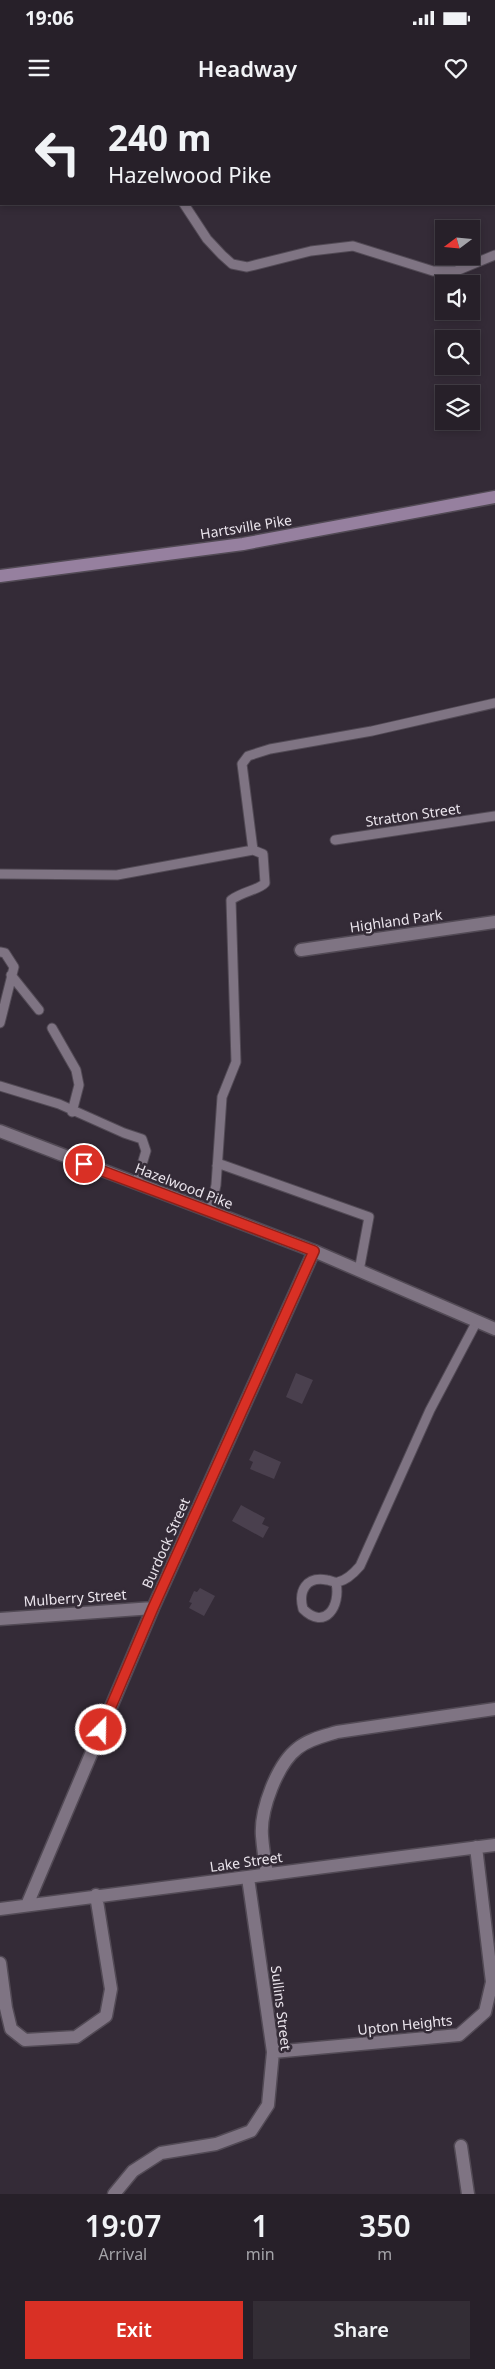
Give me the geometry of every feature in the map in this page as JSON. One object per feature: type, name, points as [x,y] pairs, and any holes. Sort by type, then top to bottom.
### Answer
[{"type":"main road","name":"Hartsville Pike","points":[[0,576],[243,544],[495,497]]},
{"type":"street","name":"Highland Park","points":[[301,950],[495,922]]},
{"type":"street","name":"Hazelwood Pike","points":[[0,1131],[314,1251],[495,1329]]},
{"type":"street","name":"Burdock Street","points":[[28,1905],[153,1608],[314,1251]]},
{"type":"street","name":"Mulberry Street","points":[[0,1619],[153,1608]]},
{"type":"street","points":[[267,1874],[261,1834],[263,1818],[276,1778],[298,1748],[316,1738],[337,1732],[495,1709]]},
{"type":"street","name":"Lake Street","points":[[0,1909],[495,1845]]},
{"type":"street","name":"Upton Heights","points":[[273,2052],[459,2036],[485,2012],[492,1982],[476,1847]]},
{"type":"street","name":"Sullins Street","points":[[114,2194],[133,2171],[161,2153],[216,2144],[251,2131],[268,2104],[273,2052],[248,1878]]},
{"type":"street","points":[[0,1963],[6,2008],[12,2029],[24,2040],[76,2036],[106,2016],[111,1989],[96,1896]]},
{"type":"street","points":[[461,2146],[468,2194]]},
{"type":"lane","points":[[185,205],[207,239],[222,255],[232,264],[247,267],[311,251],[353,246],[433,271],[456,271],[495,255]]},
{"type":"lane","points":[[253,850],[242,764],[248,756],[270,749],[372,732],[495,703]]},
{"type":"lane","name":"Stratton Street","points":[[335,840],[495,816]]},
{"type":"lane","points":[[0,874],[117,876],[253,850],[263,854],[265,882],[261,888],[240,893],[231,900],[236,1062],[222,1097],[217,1166],[210,1212]]},
{"type":"lane","points":[[0,952],[5,953],[14,967],[0,1023]]},
{"type":"lane","points":[[11,975],[39,1010]]},
{"type":"lane","points":[[52,1028],[76,1070],[79,1085],[72,1112]]},
{"type":"lane","points":[[0,1086],[59,1104],[72,1112],[142,1138],[146,1151],[136,1184]]},
{"type":"lane","points":[[217,1166],[220,1164],[369,1217],[359,1271]]},
{"type":"lane","points":[[336,1583],[338,1599],[335,1608],[329,1614],[314,1617],[303,1608],[301,1594],[303,1587],[310,1581],[317,1579],[336,1583],[354,1574],[360,1566],[430,1410],[477,1321]]},
{"type":"building","points":[[296,1373],[313,1380],[302,1404],[286,1397]]},
{"type":"building","points":[[254,1450],[281,1462],[274,1479],[250,1469],[253,1462],[249,1460]]},
{"type":"building","points":[[241,1505],[265,1518],[262,1524],[269,1527],[263,1538],[232,1521]]},
{"type":"building","points":[[200,1588],[215,1596],[204,1616],[189,1608],[192,1603],[189,1602],[194,1591],[197,1592]]},
{"type":"route","points":[[84,1164],[314,1251],[153,1608],[101,1730]]}]
